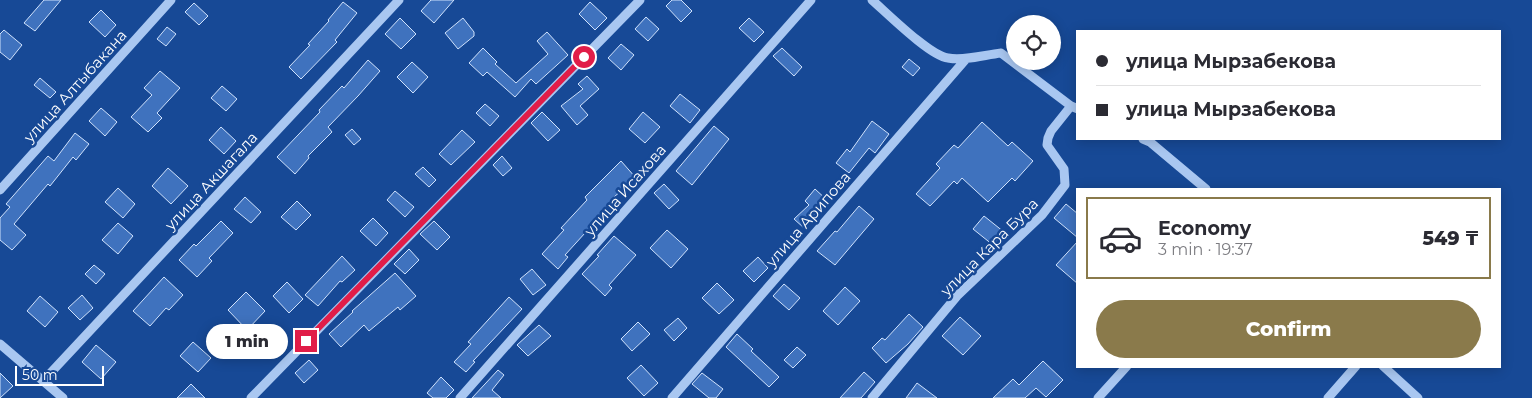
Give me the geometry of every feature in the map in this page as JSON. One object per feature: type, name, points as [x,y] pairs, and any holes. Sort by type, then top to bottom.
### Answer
[{"type":"street","name":"улица Алтыбакана","points":[[0,190],[171,0]]},
{"type":"street","name":"улица Акшагала","points":[[43,381],[399,0]]},
{"type":"street","points":[[251,398],[640,0]]},
{"type":"street","name":"улица Исахова","points":[[460,398],[811,0]]},
{"type":"street","points":[[872,0],[932,52],[946,58],[966,59],[1001,53],[1074,107]]},
{"type":"street","name":"улица Арипова","points":[[672,398],[966,59]]},
{"type":"street","name":"улица Кара Бура","points":[[872,398],[957,296],[1042,215],[1064,185],[1064,169],[1047,144],[1051,131],[1074,107]]},
{"type":"street","points":[[1145,140],[1205,188]]},
{"type":"street","points":[[0,344],[63,398]]},
{"type":"street","points":[[1098,398],[1125,368]]},
{"type":"street","points":[[1328,398],[1354,368]]},
{"type":"street","points":[[1385,368],[1418,398]]},
{"type":"building","points":[[44,0],[61,0],[35,31],[24,23]]},
{"type":"building","points":[[431,0],[454,0],[434,23],[421,11]]},
{"type":"building","points":[[672,0],[681,0],[692,11],[681,22],[666,6]]},
{"type":"building","points":[[343,2],[357,13],[335,40],[337,42],[301,79],[289,67],[310,45],[308,44]]},
{"type":"building","points":[[590,2],[607,18],[595,30],[579,14]]},
{"type":"building","points":[[194,3],[208,16],[199,25],[185,12]]},
{"type":"building","points":[[101,10],[116,25],[105,37],[89,22]]},
{"type":"building","points":[[646,17],[659,29],[648,41],[635,29]]},
{"type":"building","points":[[400,18],[416,34],[401,49],[385,34]]},
{"type":"building","points":[[463,18],[474,32],[474,36],[458,49],[445,33]]},
{"type":"building","points":[[749,18],[764,32],[754,42],[739,28]]},
{"type":"building","points":[[167,27],[176,34],[166,46],[157,39]]},
{"type":"building","points":[[4,30],[22,45],[10,60],[0,52],[0,34]]},
{"type":"building","points":[[547,32],[568,55],[536,84],[531,79],[515,97],[487,72],[483,76],[469,63],[483,48],[497,62],[495,64],[516,83],[548,54],[537,41]]},
{"type":"building","points":[[621,44],[634,55],[621,70],[608,58]]},
{"type":"building","points":[[782,48],[802,67],[794,76],[773,56]]},
{"type":"building","points":[[909,59],[920,68],[913,76],[902,67]]},
{"type":"building","points":[[368,60],[380,71],[328,127],[332,132],[308,156],[309,158],[295,174],[277,157],[342,86],[344,88]]},
{"type":"building","points":[[412,62],[428,77],[413,93],[397,77]]},
{"type":"building","points":[[160,71],[180,88],[157,113],[162,118],[148,132],[131,117],[152,95],[144,88]]},
{"type":"building","points":[[587,76],[599,89],[580,106],[588,115],[577,125],[561,106],[583,89],[578,84]]},
{"type":"building","points":[[40,78],[56,92],[50,98],[34,85]]},
{"type":"building","points":[[222,86],[237,99],[226,111],[211,98]]},
{"type":"building","points":[[680,94],[700,110],[690,123],[670,106]]},
{"type":"building","points":[[485,104],[499,116],[490,126],[476,113]]},
{"type":"building","points":[[101,108],[117,122],[105,136],[89,121]]},
{"type":"building","points":[[542,112],[560,130],[548,141],[531,123]]},
{"type":"building","points":[[643,112],[660,127],[645,143],[629,129]]},
{"type":"building","points":[[872,121],[889,134],[875,153],[869,148],[849,173],[836,163],[847,149],[850,152]]},
{"type":"building","points":[[982,122],[1008,146],[1012,142],[1033,161],[1015,181],[1012,178],[988,202],[962,178],[957,184],[954,181],[930,206],[916,194],[940,168],[936,164],[954,145],[958,148]]},
{"type":"building","points":[[714,126],[729,139],[692,185],[676,171]]},
{"type":"building","points":[[221,127],[236,141],[224,154],[209,140]]},
{"type":"building","points":[[352,129],[361,139],[354,145],[345,135]]},
{"type":"building","points":[[462,130],[475,142],[451,165],[439,154]]},
{"type":"building","points":[[75,133],[89,144],[76,160],[73,157],[50,186],[48,184],[14,224],[26,235],[12,250],[0,240],[0,218],[10,207],[6,204],[48,156],[54,161]]},
{"type":"building","points":[[502,156],[512,168],[503,176],[493,165]]},
{"type":"building","points":[[621,161],[636,178],[614,197],[616,199],[565,255],[568,257],[558,269],[542,254],[564,230],[561,228],[587,200],[585,197]]},
{"type":"building","points":[[423,167],[436,180],[429,187],[415,174]]},
{"type":"building","points":[[168,168],[188,186],[171,204],[152,186]]},
{"type":"building","points":[[664,184],[679,200],[669,209],[654,193]]},
{"type":"building","points":[[118,188],[135,204],[123,218],[105,202]]},
{"type":"building","points":[[815,189],[828,201],[804,228],[794,219],[809,205],[805,201]]},
{"type":"building","points":[[395,191],[414,207],[405,217],[387,200]]},
{"type":"building","points":[[245,197],[261,212],[251,223],[234,209]]},
{"type":"building","points":[[297,201],[311,215],[296,230],[281,217]]},
{"type":"building","points":[[1066,204],[1076,212],[1076,236],[1054,218]]},
{"type":"building","points":[[859,206],[874,219],[835,265],[817,251],[835,231],[837,232]]},
{"type":"building","points":[[984,216],[1004,232],[993,245],[973,229]]},
{"type":"building","points":[[373,218],[388,233],[376,246],[360,231]]},
{"type":"building","points":[[221,221],[233,233],[209,258],[212,261],[197,277],[179,260],[194,244],[196,246]]},
{"type":"building","points":[[434,221],[450,237],[437,250],[420,234]]},
{"type":"building","points":[[118,223],[133,236],[118,254],[102,240]]},
{"type":"building","points":[[667,230],[688,249],[671,268],[650,248]]},
{"type":"building","points":[[614,236],[636,255],[609,285],[612,288],[605,296],[582,274]]},
{"type":"building","points":[[1076,243],[1076,282],[1056,265]]},
{"type":"building","points":[[409,249],[419,260],[405,274],[394,264]]},
{"type":"building","points":[[342,256],[355,270],[342,282],[340,281],[318,306],[305,295]]},
{"type":"building","points":[[758,257],[768,268],[754,282],[743,271]]},
{"type":"building","points":[[94,265],[105,274],[96,284],[85,274]]},
{"type":"building","points":[[532,269],[546,285],[533,295],[520,279]]},
{"type":"building","points":[[395,273],[416,296],[400,310],[398,307],[369,331],[364,325],[341,347],[329,334]]},
{"type":"building","points":[[164,277],[183,295],[169,310],[166,308],[150,326],[133,311]]},
{"type":"building","points":[[287,282],[303,299],[289,313],[273,296]]},
{"type":"building","points":[[717,283],[734,300],[719,314],[702,298]]},
{"type":"building","points":[[784,284],[800,298],[789,310],[773,296]]},
{"type":"building","points":[[845,287],[860,301],[838,325],[823,311]]},
{"type":"building","points":[[246,292],[265,311],[247,330],[228,310]]},
{"type":"building","points":[[82,295],[93,308],[80,320],[68,308]]},
{"type":"building","points":[[40,296],[58,312],[45,327],[27,311]]},
{"type":"building","points":[[509,297],[522,309],[473,361],[475,362],[466,372],[454,362],[471,344],[468,342]]},
{"type":"building","points":[[909,314],[923,327],[908,344],[886,363],[872,348],[882,338],[885,340]]},
{"type":"building","points":[[960,317],[981,336],[963,355],[942,336]]},
{"type":"building","points":[[678,318],[687,328],[674,341],[664,330]]},
{"type":"building","points":[[638,322],[650,334],[632,351],[621,339]]},
{"type":"building","points":[[539,325],[551,336],[528,356],[517,345]]},
{"type":"building","points":[[737,334],[753,349],[751,351],[779,377],[769,387],[726,347]]},
{"type":"building","points":[[263,335],[275,348],[266,357],[254,344]]},
{"type":"building","points":[[193,342],[211,358],[198,372],[180,356]]},
{"type":"building","points":[[96,345],[116,362],[101,379],[82,362]]},
{"type":"building","points":[[797,347],[806,355],[793,368],[784,360]]},
{"type":"building","points":[[309,360],[318,370],[304,383],[295,373]]},
{"type":"building","points":[[1043,361],[1063,380],[1046,397],[1036,388],[1025,398],[993,398],[1013,379],[1019,385]]},
{"type":"building","points":[[641,365],[658,383],[644,396],[627,378]]},
{"type":"building","points":[[498,370],[504,375],[492,390],[501,398],[472,398]]},
{"type":"building","points":[[864,372],[875,382],[861,398],[840,398]]},
{"type":"building","points":[[0,373],[13,386],[0,398]]},
{"type":"building","points":[[702,373],[723,389],[716,398],[709,398],[692,384]]},
{"type":"building","points":[[441,377],[454,390],[446,398],[433,398],[427,393]]},
{"type":"building","points":[[917,383],[937,398],[906,398]]},
{"type":"building","points":[[191,384],[205,398],[177,398]]},
{"type":"route","points":[[306,341],[584,57]]}]
